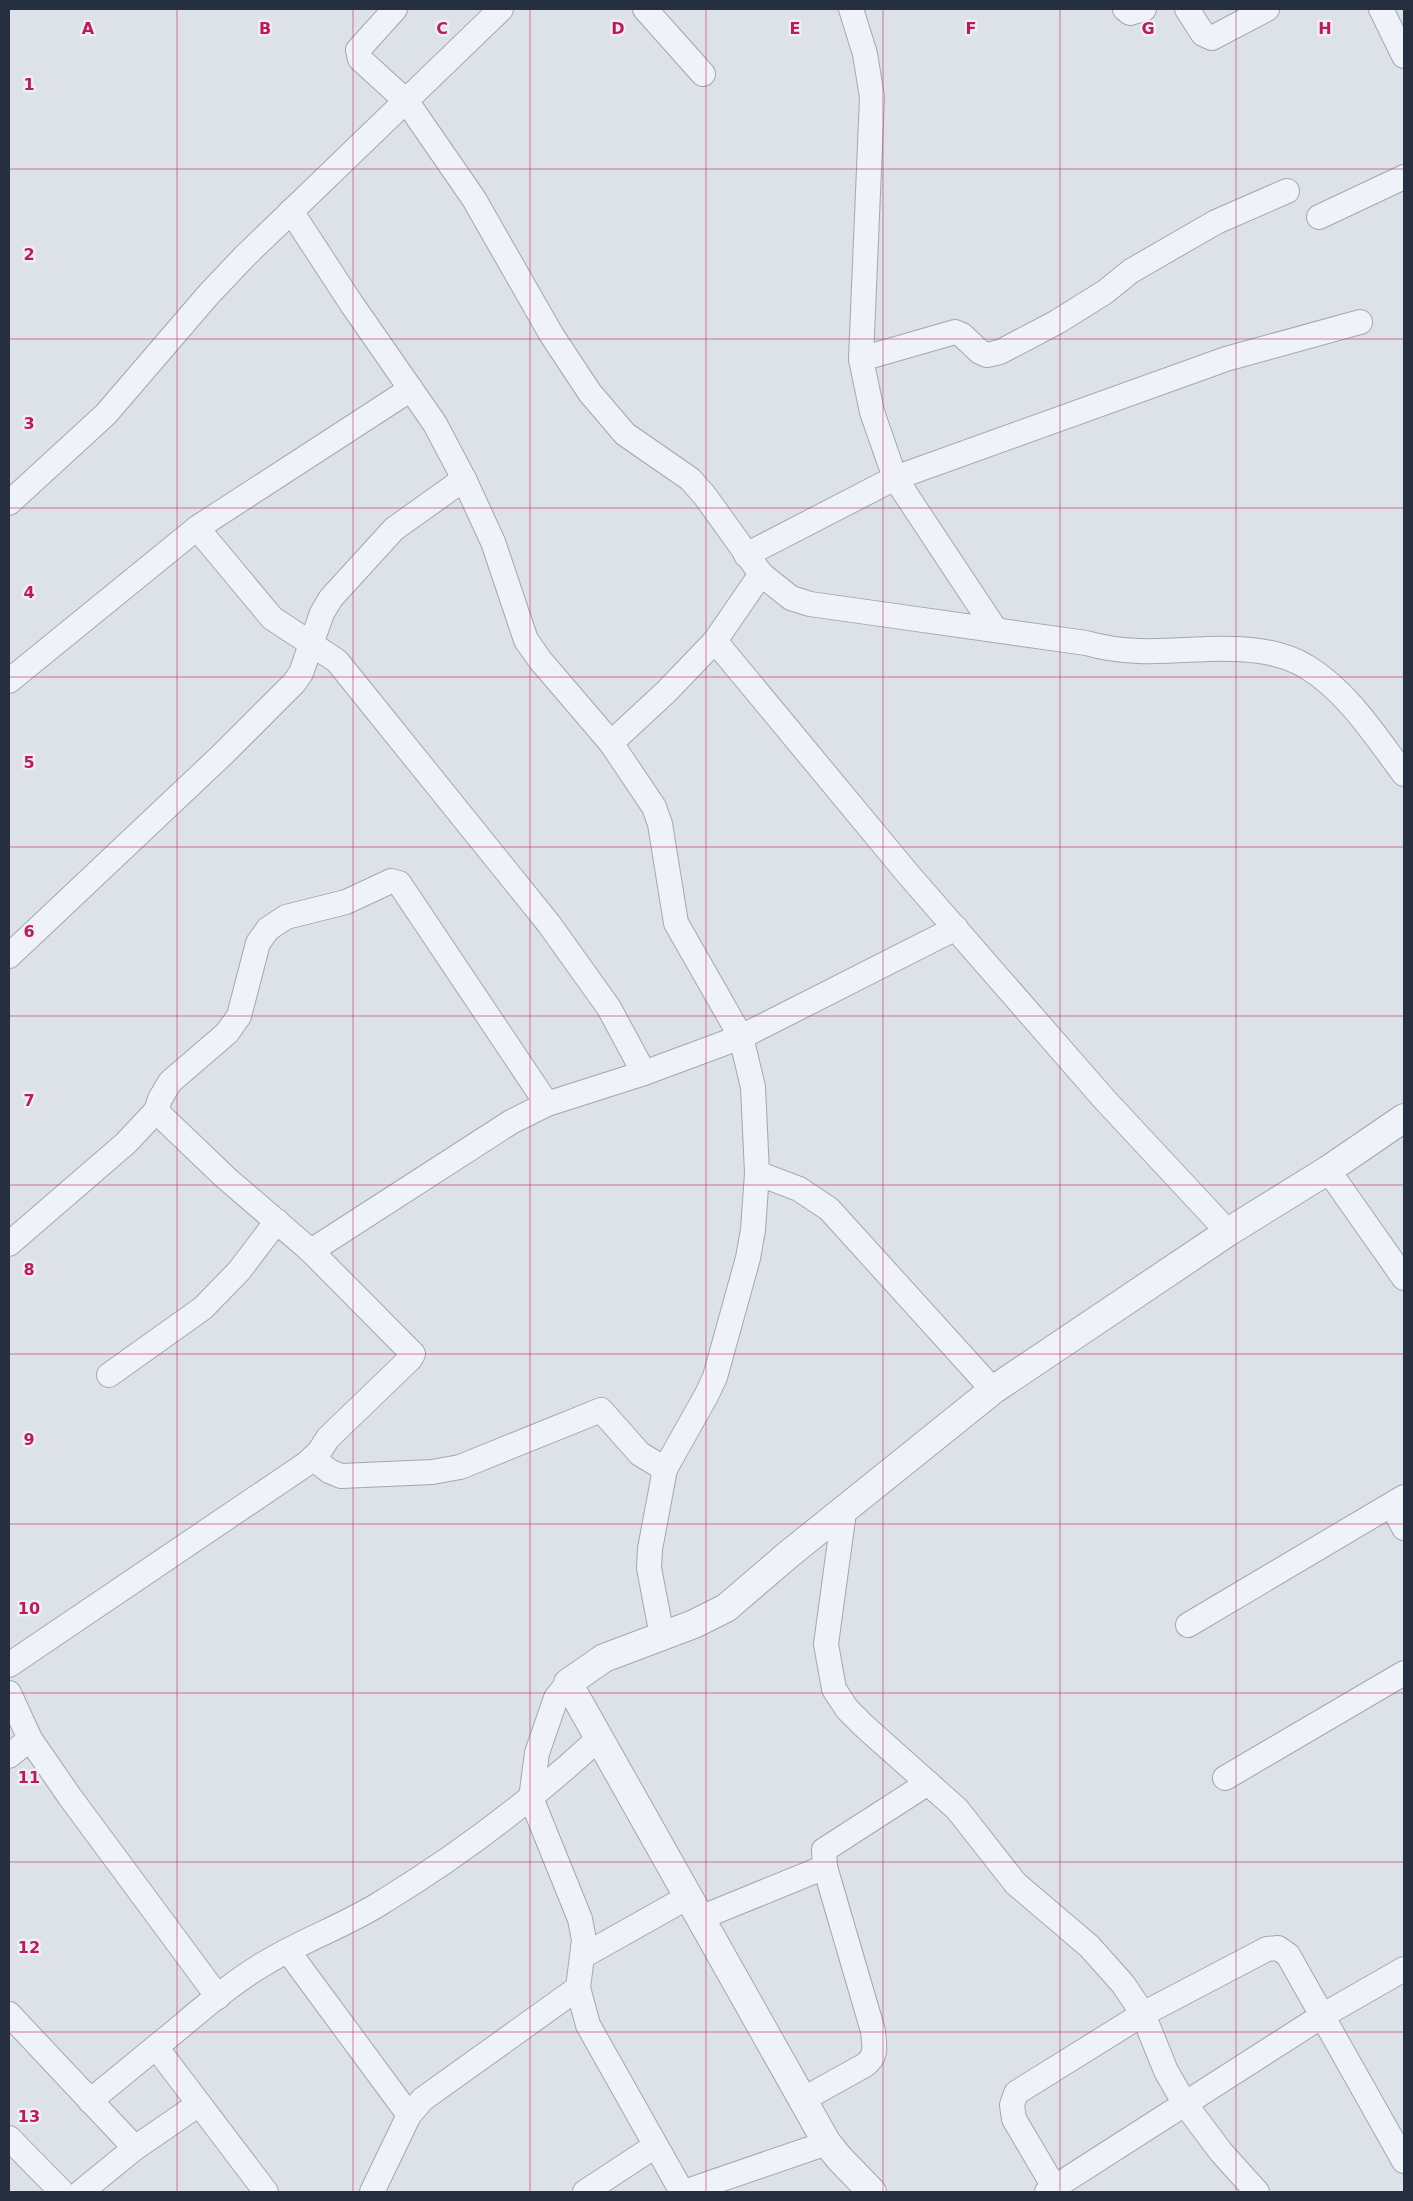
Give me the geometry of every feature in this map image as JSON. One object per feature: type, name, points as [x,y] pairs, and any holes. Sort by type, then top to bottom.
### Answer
[{"type":"street","points":[[395,9],[358,50],[358,55],[407,102],[474,199],[551,334],[590,393],[625,434],[690,479],[705,496],[761,574],[790,598],[810,604],[1086,643],[1111,650],[1134,652],[1239,648],[1277,655],[1307,667],[1332,688],[1358,714],[1404,774]]},
{"type":"street","points":[[9,503],[106,414],[209,294],[291,211],[407,102],[501,9]]},
{"type":"street","points":[[645,9],[703,74]]},
{"type":"street","points":[[851,9],[865,54],[872,97],[861,359],[872,412],[895,478],[995,629]]},
{"type":"street","points":[[1125,9],[1130,13],[1144,9]]},
{"type":"street","points":[[1187,9],[1203,34],[1212,38],[1267,9]]},
{"type":"street","points":[[1381,9],[1404,56]]},
{"type":"street","points":[[1319,217],[1404,176]]},
{"type":"street","points":[[861,359],[955,332],[962,335],[980,352],[987,355],[1000,352],[1057,322],[1105,292],[1131,272],[1216,222],[1287,191]]},
{"type":"street","points":[[291,211],[435,424],[464,479],[500,560],[526,640],[540,660],[611,744],[657,814],[676,923],[741,1037],[753,1087],[757,1173],[748,1258],[715,1377],[665,1469],[650,1549],[649,1568],[662,1636]]},
{"type":"street","points":[[746,555],[895,478],[1226,359],[1360,322]]},
{"type":"street","points":[[9,681],[196,528],[411,389]]},
{"type":"street","points":[[9,956],[223,754],[294,684],[301,673],[313,644],[322,613],[331,598],[394,529],[464,479]]},
{"type":"street","points":[[196,528],[272,618],[338,661],[496,855],[549,924],[609,1008],[644,1073]]},
{"type":"street","points":[[611,744],[666,692],[715,641],[761,574]]},
{"type":"street","points":[[715,641],[956,928],[1105,1100],[1228,1232]]},
{"type":"street","points":[[9,1244],[126,1143],[156,1111],[170,1082],[211,1049],[233,1025],[239,1016],[258,943],[268,929],[286,917],[346,902],[391,881],[399,883],[547,1104]]},
{"type":"street","points":[[311,1251],[476,1142],[547,1104],[644,1073],[741,1037],[956,928]]},
{"type":"street","points":[[9,1665],[313,1458],[328,1438],[413,1354],[311,1251],[226,1178],[156,1111]]},
{"type":"street","points":[[827,2143],[683,2192],[598,2045],[588,2025],[578,1988],[584,1940],[580,1919],[531,1798],[537,1753],[556,1698],[568,1683],[604,1658],[711,1617],[726,1608],[789,1554],[844,1512],[993,1390],[1228,1232],[1328,1170],[1404,1118]]},
{"type":"street","points":[[1328,1170],[1404,1278]]},
{"type":"street","points":[[757,1173],[799,1189],[829,1209],[993,1390]]},
{"type":"street","points":[[108,1375],[144,1351],[215,1298],[277,1221]]},
{"type":"street","points":[[313,1458],[329,1471],[341,1476],[432,1472],[477,1461],[601,1410],[640,1454],[665,1469]]},
{"type":"street","points":[[1188,1625],[1398,1501],[1404,1528]]},
{"type":"street","points":[[844,1512],[826,1644],[834,1689],[847,1709],[864,1726],[957,1810],[1016,1884],[1095,1953],[1133,1996],[1143,2014],[1166,2071],[1185,2104],[1221,2152],[1257,2192]]},
{"type":"street","points":[[1225,1778],[1404,1672]]},
{"type":"street","points":[[568,1683],[827,2143],[872,2192]]},
{"type":"street","points":[[9,1693],[30,1738],[70,1797],[218,1997]]},
{"type":"street","points":[[9,1756],[30,1738]]},
{"type":"street","points":[[90,2101],[218,1997],[266,1962],[383,1902],[475,1842],[531,1798],[598,1739]]},
{"type":"street","points":[[802,2100],[865,2065],[872,2060],[875,2053],[873,2031],[825,1867],[824,1850],[928,1783]]},
{"type":"street","points":[[583,1956],[694,1908],[825,1867]]},
{"type":"street","points":[[1404,1970],[1322,2016],[1053,2191],[1014,2119],[1012,2105],[1016,2092],[1143,2014],[1267,1949],[1278,1948],[1288,1955],[1322,2016],[1404,2161]]},
{"type":"street","points":[[288,1951],[409,2115]]},
{"type":"street","points":[[372,2192],[409,2115],[423,2100],[578,1988]]},
{"type":"street","points":[[9,2014],[135,2148]]},
{"type":"street","points":[[156,2047],[266,2192]]},
{"type":"street","points":[[81,2192],[135,2148],[199,2104]]},
{"type":"street","points":[[9,2138],[62,2192]]},
{"type":"street","points":[[585,2192],[655,2146]]}]
